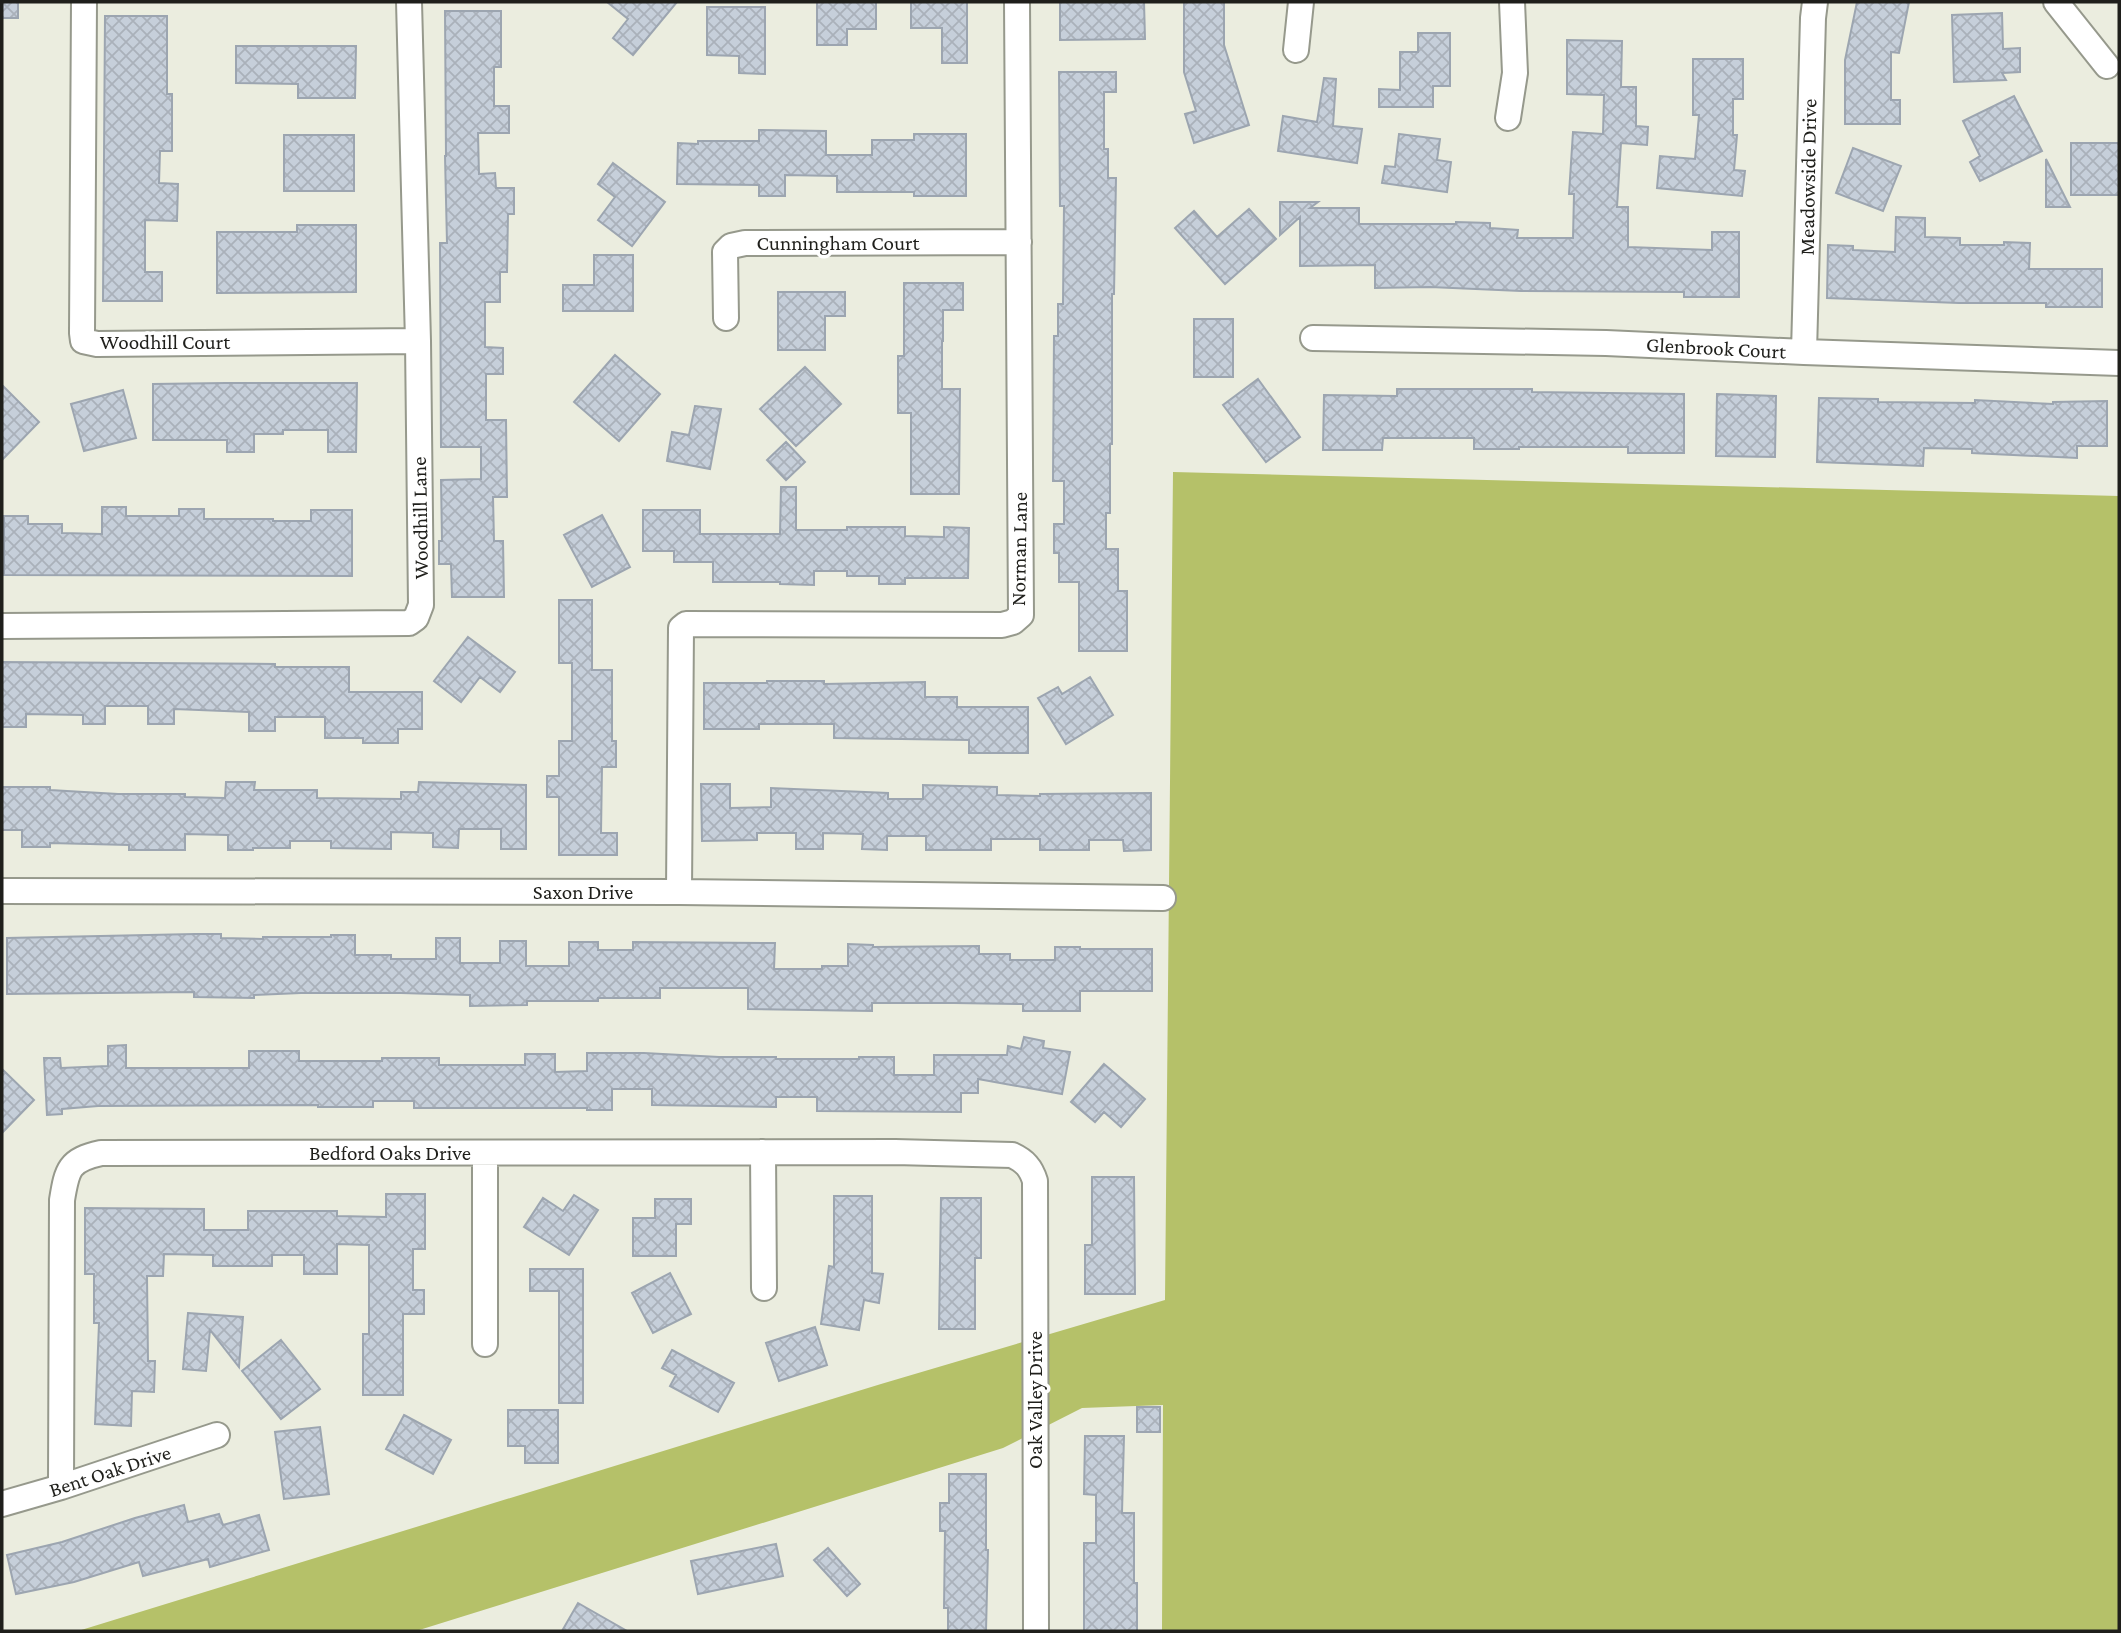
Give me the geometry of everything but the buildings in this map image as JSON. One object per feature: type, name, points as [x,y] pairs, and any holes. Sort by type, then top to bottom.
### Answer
[{"type":"street","name":"Woodhill Court","points":[[84,2],[83,341],[97,344],[418,341]]},
{"type":"street","name":"Woodhill Lane","points":[[2,626],[409,623],[416,618],[421,605],[418,341],[409,2]]},
{"type":"street","name":"Norman Lane","points":[[679,892],[681,628],[686,624],[1002,625],[1013,622],[1021,615],[1017,2]]},
{"type":"street","points":[[1296,50],[1301,2]]},
{"type":"street","points":[[1508,118],[1515,73],[1512,2]]},
{"type":"street","name":"Meadowside Drive","points":[[1804,352],[1812,18],[1815,2]]},
{"type":"street","points":[[2056,2],[2107,65]]},
{"type":"street","name":"Cunningham Court","points":[[726,318],[725,252],[731,246],[745,243],[1019,242]]},
{"type":"street","name":"Glenbrook Court","points":[[1313,338],[1606,343],[2119,363]]},
{"type":"street","name":"Saxon Drive","points":[[2,891],[679,892],[1163,898]]},
{"type":"street","points":[[763,1152],[764,1288]]},
{"type":"street","name":"Bedford Oaks Drive","points":[[61,1487],[62,1200],[65,1178],[83,1156],[101,1153],[895,1152],[1012,1155],[1021,1159],[1031,1169]]},
{"type":"street","points":[[485,1153],[485,1344]]},
{"type":"street","name":"Oak Valley Drive","points":[[1031,1169],[1035,1181],[1036,1631]]},
{"type":"street","name":"Bent Oak Drive","points":[[2,1504],[218,1435]]},
{"type":"green space","points":[[1173,472],[2119,496],[2119,1631],[1162,1631],[1163,1405],[1082,1408],[1003,1448],[416,1631],[78,1631],[881,1384],[1165,1300]]}]
